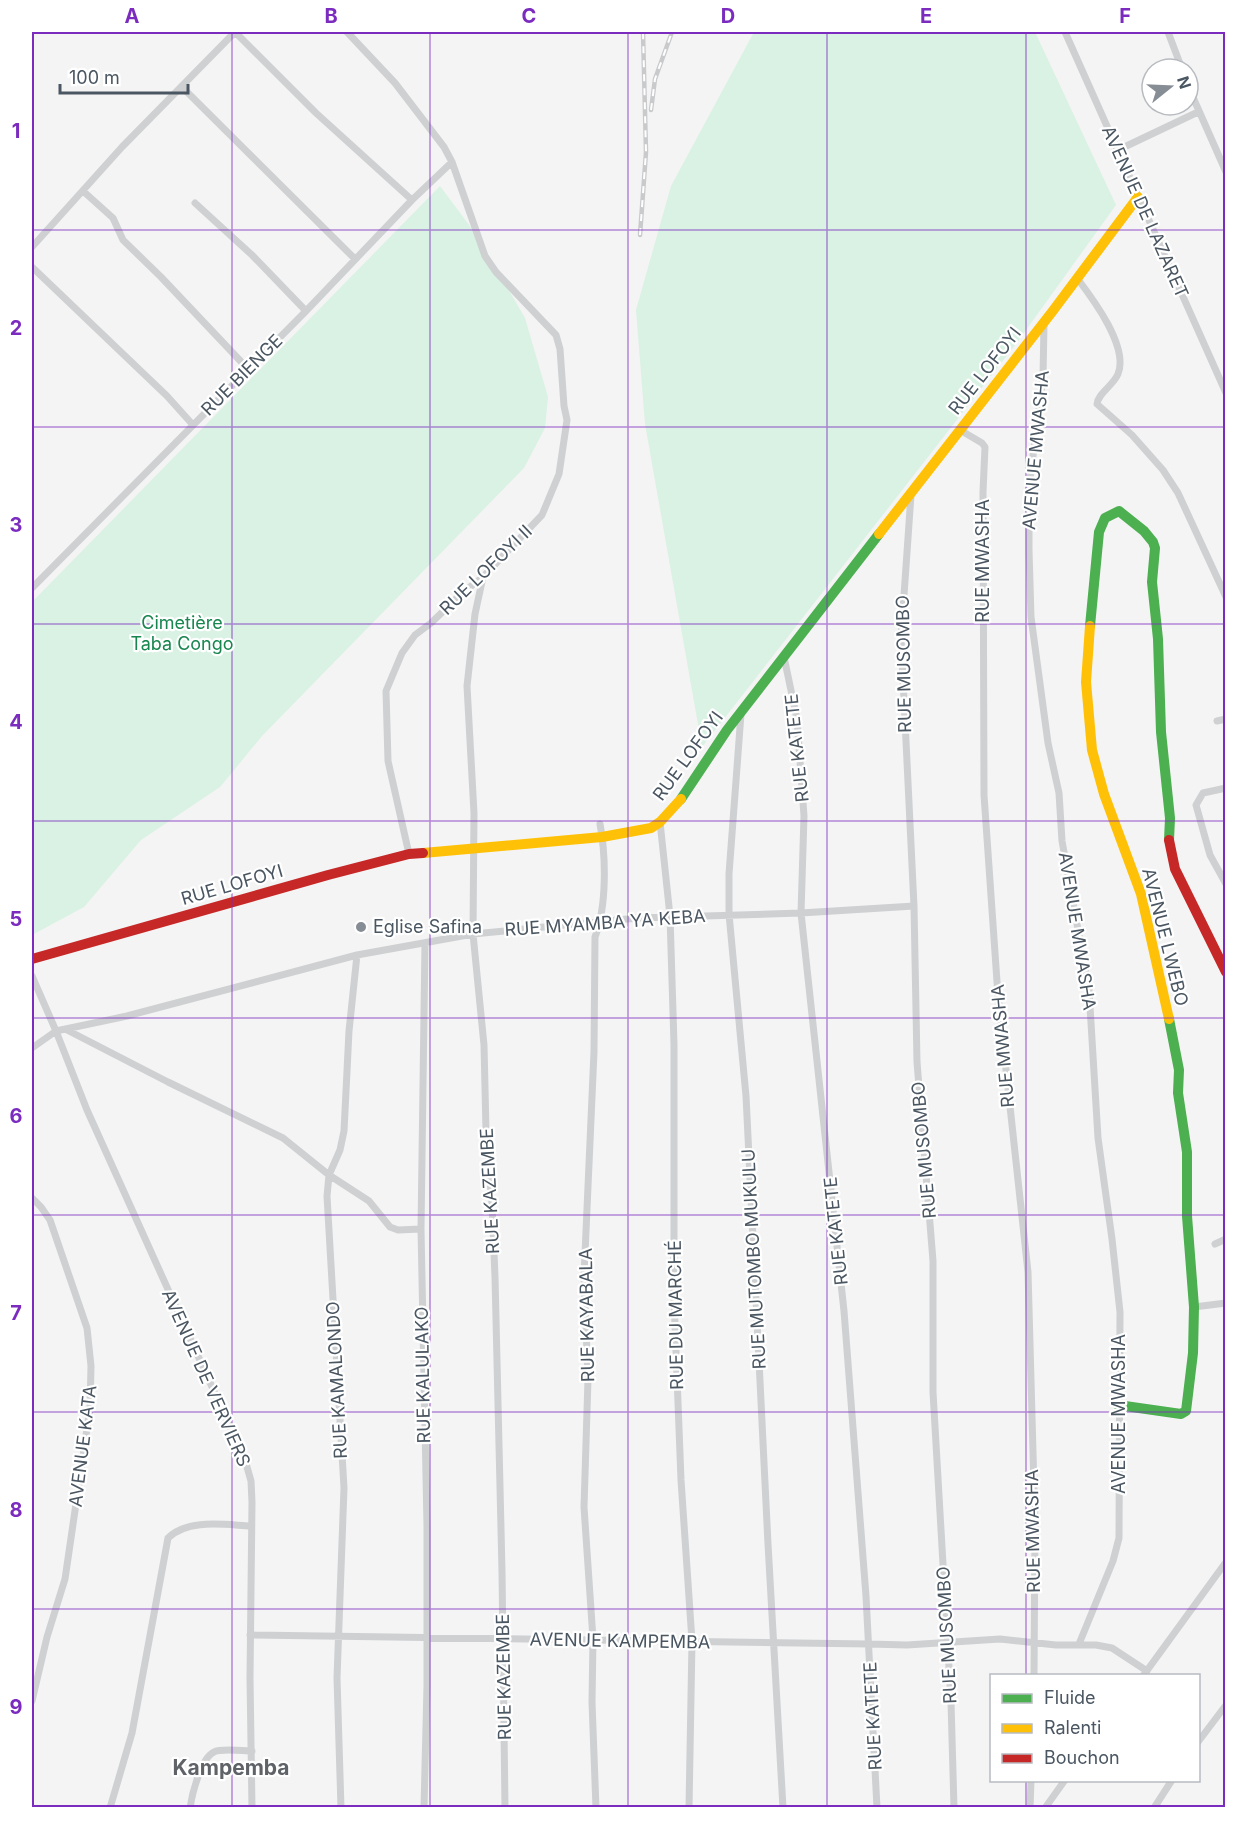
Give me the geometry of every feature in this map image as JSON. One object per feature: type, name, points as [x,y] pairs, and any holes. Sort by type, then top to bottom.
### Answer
[{"type":"street","points":[[32,247],[122,147],[235,32],[316,113],[412,200]]},
{"type":"street","name":"RUE LOFOYI II","points":[[347,32],[368,51],[395,83],[444,147],[452,162],[485,256],[496,272],[556,335],[560,349],[567,420],[559,474],[542,515],[483,578],[462,592],[416,635],[402,653],[386,691],[388,761],[409,854]]},
{"type":"street","name":"AVENUE DE LAZARET","points":[[1065,32],[1226,393]]},
{"type":"street","points":[[1168,32],[1177,57]]},
{"type":"street","points":[[182,87],[355,259]]},
{"type":"street","points":[[1200,116],[1226,172]]},
{"type":"street","points":[[1118,150],[1187,117]]},
{"type":"street","name":"RUE BIENGE","points":[[32,588],[306,311],[412,200],[452,162]]},
{"type":"street","points":[[83,191],[113,218],[123,240],[248,369]]},
{"type":"street","name":"RUE LOFOYI","points":[[32,959],[328,874],[409,854],[602,837],[643,831],[660,822],[694,780],[741,711],[1138,197]]},
{"type":"street","points":[[195,203],[252,255],[306,311]]},
{"type":"street","points":[[32,267],[167,396],[193,425]]},
{"type":"street","points":[[1077,278],[1092,297],[1107,324],[1121,363],[1115,380],[1098,399],[1097,404],[1132,435],[1168,477],[1226,597]]},
{"type":"street","name":"AVENUE MWASHA","points":[[1044,321],[1042,376],[1029,487],[1031,617],[1048,743],[1059,793],[1062,841],[1089,990],[1098,1138],[1120,1312],[1119,1538],[1113,1561],[1079,1644]]},
{"type":"street","name":"RUE MWASHA","points":[[960,430],[985,446],[983,492],[984,795],[998,996],[1028,1272],[1035,1524],[1034,1674]]},
{"type":"street","name":"RUE MUSOMBO","points":[[912,492],[901,638],[914,906],[917,1062],[929,1188],[933,1261],[933,1392],[951,1702],[954,1808]]},
{"type":"street","name":"AVENUE LWEBO","points":[[1118,1406],[1181,1414],[1186,1411],[1193,1353],[1194,1307],[1187,1216],[1188,1165],[1178,1093],[1178,1061],[1141,894],[1104,794],[1091,741],[1086,682],[1096,543],[1101,522],[1105,517],[1119,511],[1144,531],[1155,548],[1152,582],[1158,639],[1161,732],[1170,818],[1169,842],[1175,869],[1226,972]]},
{"type":"street","name":"RUE KAZEMBE","points":[[483,578],[475,614],[467,686],[474,849],[473,934],[484,1046],[486,1131],[492,1204],[505,1808]]},
{"type":"street","name":"RUE KATETE","points":[[784,657],[797,719],[804,816],[801,914],[844,1311],[870,1644],[877,1808]]},
{"type":"street","name":"RUE MUTOMBO MUKULU","points":[[741,711],[729,873],[729,914],[746,1096],[783,1808]]},
{"type":"street","points":[[1217,721],[1226,718]]},
{"type":"street","points":[[1226,788],[1203,793],[1196,805],[1210,855],[1226,884]]},
{"type":"street","name":"RUE DU MARCHÉ","points":[[660,822],[670,916],[674,1044],[674,1299],[681,1480],[692,1641],[689,1808]]},
{"type":"street","name":"RUE KAYABALA","points":[[596,1808],[592,1702],[593,1639],[585,1507],[588,1379],[584,1276],[594,1052],[595,937],[601,921],[603,887],[600,824]]},
{"type":"street","name":"RUE MYAMBA YA KEBA","points":[[56,1031],[127,1016],[357,956],[473,934],[670,916],[801,914],[914,906]]},
{"type":"street","name":"RUE KALULAKO","points":[[424,1808],[427,1526],[421,1229],[425,943]]},
{"type":"street","name":"RUE KAMALONDO","points":[[340,1808],[337,1678],[344,1488],[327,1211],[330,1175],[340,1150],[344,1131],[349,1031],[357,956]]},
{"type":"street","name":"AVENUE DE VERVIERS","points":[[32,976],[87,1110],[245,1460],[250,1481],[251,1526],[252,1808]]},
{"type":"street","points":[[67,1030],[168,1082],[270,1130],[369,1201],[390,1227],[398,1230],[421,1229]]},
{"type":"street","points":[[32,1048],[56,1031]]},
{"type":"street","name":"AVENUE KATA","points":[[32,1198],[50,1221],[73,1283],[89,1338],[91,1384],[90,1408],[65,1579],[47,1637],[32,1701]]},
{"type":"street","points":[[1215,1244],[1226,1239]]},
{"type":"street","points":[[1194,1307],[1226,1303]]},
{"type":"street","points":[[110,1808],[132,1733],[168,1538],[182,1528],[205,1525],[251,1526]]},
{"type":"street","points":[[1145,1673],[1226,1562]]},
{"type":"street","name":"AVENUE KAMPEMBA","points":[[250,1635],[503,1640],[593,1639],[774,1644],[946,1643],[987,1639],[1112,1648],[1145,1673]]},
{"type":"street","points":[[1200,1739],[1226,1705]]},
{"type":"street","points":[[190,1808],[198,1777],[211,1754],[217,1750],[252,1751]]},
{"type":"street","points":[[1030,1808],[1031,1782]]},
{"type":"street","points":[[1045,1808],[1064,1782]]},
{"type":"street","points":[[1154,1808],[1171,1782]]},
{"type":"green space","points":[[754,32],[1035,32],[1116,205],[1016,344],[702,747],[645,424],[636,310],[671,186]]},
{"type":"green space","name":"Cimetière Taba Congo","points":[[440,186],[478,237],[525,318],[548,397],[545,428],[524,468],[262,736],[220,787],[141,840],[84,907],[32,935],[32,602]]},
{"type":"railway","points":[[640,235],[646,152],[643,32]]},
{"type":"railway","points":[[651,110],[655,79],[672,32]]},
{"type":"traffic: fast","points":[[1090,626],[1099,532],[1105,518],[1119,511],[1144,531],[1155,548],[1152,582],[1158,639],[1161,732],[1170,818],[1169,840]]},
{"type":"traffic: fast","points":[[681,799],[727,730],[879,534]]},
{"type":"traffic: fast","points":[[1118,1405],[1181,1414],[1186,1411],[1193,1353],[1194,1307],[1187,1216],[1187,1152],[1178,1093],[1179,1070],[1169,1019]]},
{"type":"traffic: slow","points":[[879,534],[1052,312],[1138,197]]},
{"type":"traffic: slow","points":[[1090,626],[1086,682],[1092,750],[1104,794],[1141,894],[1169,1019]]},
{"type":"traffic: slow","points":[[423,853],[602,837],[651,828],[660,822],[681,799]]},
{"type":"traffic: jam","points":[[1169,840],[1175,869],[1226,972]]},
{"type":"traffic: jam","points":[[32,959],[328,875],[409,854],[423,853]]},
{"type":"place","name":"Eglise Safina","points":[[361,927]]},
{"type":"district","name":"Kampemba","points":[[231,1768]]}]
